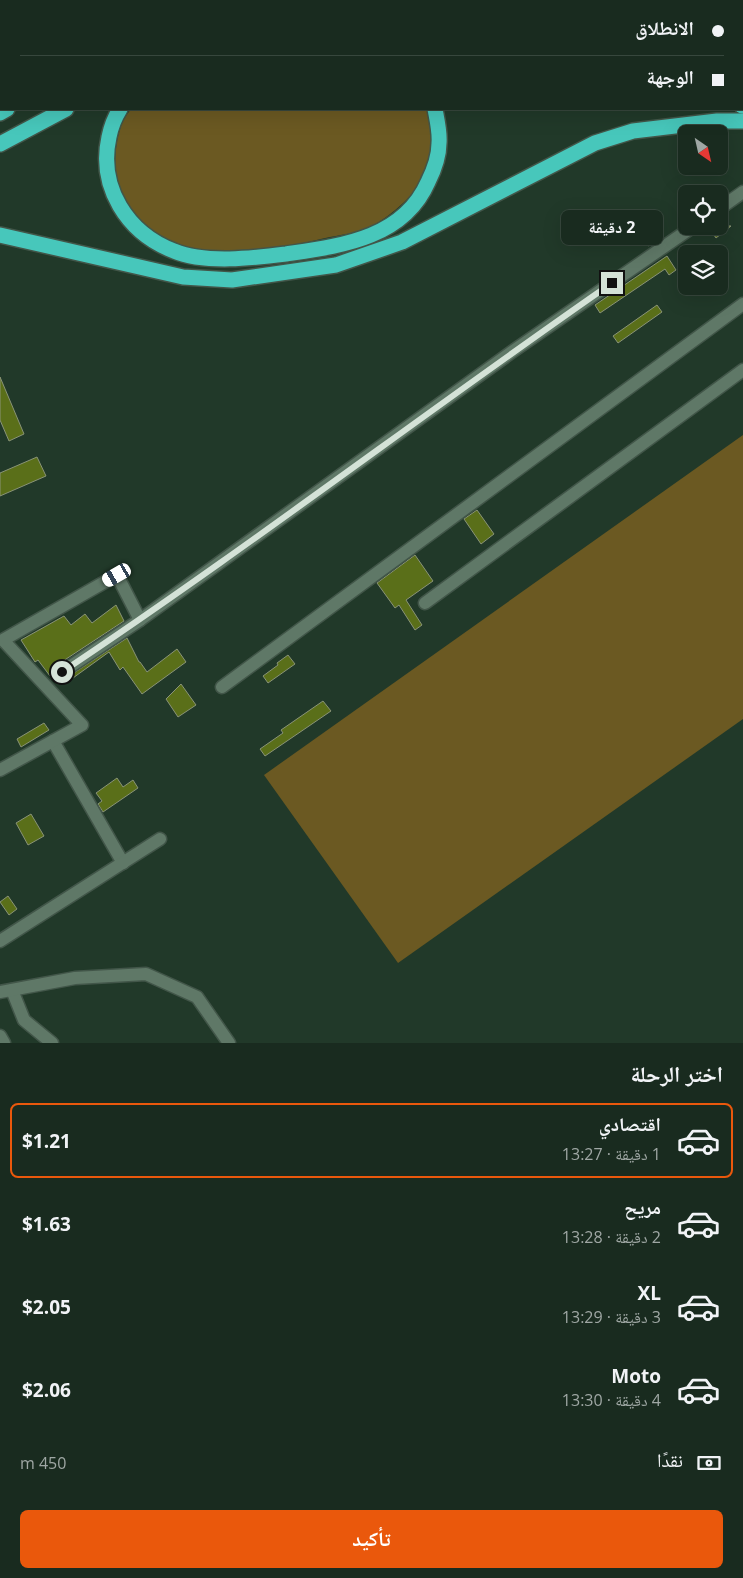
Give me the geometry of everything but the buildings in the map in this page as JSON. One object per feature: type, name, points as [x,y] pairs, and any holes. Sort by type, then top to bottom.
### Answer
[{"type":"highway","points":[[0,144],[64,110]]},
{"type":"highway","points":[[120,110],[110,131],[106,150],[108,180],[115,199],[125,215],[139,230],[152,239],[173,251],[192,257],[210,258],[267,256],[329,247],[360,240],[387,229],[415,204],[432,174],[438,156],[440,140],[435,110]]},
{"type":"highway","points":[[0,235],[183,277],[232,280],[336,265],[402,242],[595,143],[633,131],[717,121],[743,121]]},
{"type":"street","points":[[728,203],[743,192]]},
{"type":"street","points":[[62,672],[140,620],[513,351],[681,235]]},
{"type":"street","points":[[222,687],[743,304]]},
{"type":"street","points":[[424,603],[743,370]]},
{"type":"street","points":[[0,770],[82,725],[3,640],[117,575],[140,620]]},
{"type":"street","points":[[53,741],[123,863]]},
{"type":"street","points":[[0,941],[160,839]]},
{"type":"street","points":[[52,1043],[24,1020],[6,991],[75,978],[146,974],[197,997],[228,1043]]},
{"type":"street","points":[[0,1036],[4,1043]]},
{"type":"shaded area","points":[[130,110],[428,110],[432,127],[432,146],[428,165],[421,182],[395,210],[383,220],[366,229],[275,248],[237,252],[218,251],[181,245],[163,239],[144,224],[127,205],[119,188],[115,164],[118,137],[124,120]]},
{"type":"shaded area","points":[[743,435],[743,719],[398,963],[264,775]]},
{"type":"route","points":[[62,672],[140,620],[513,351],[612,283]]}]
